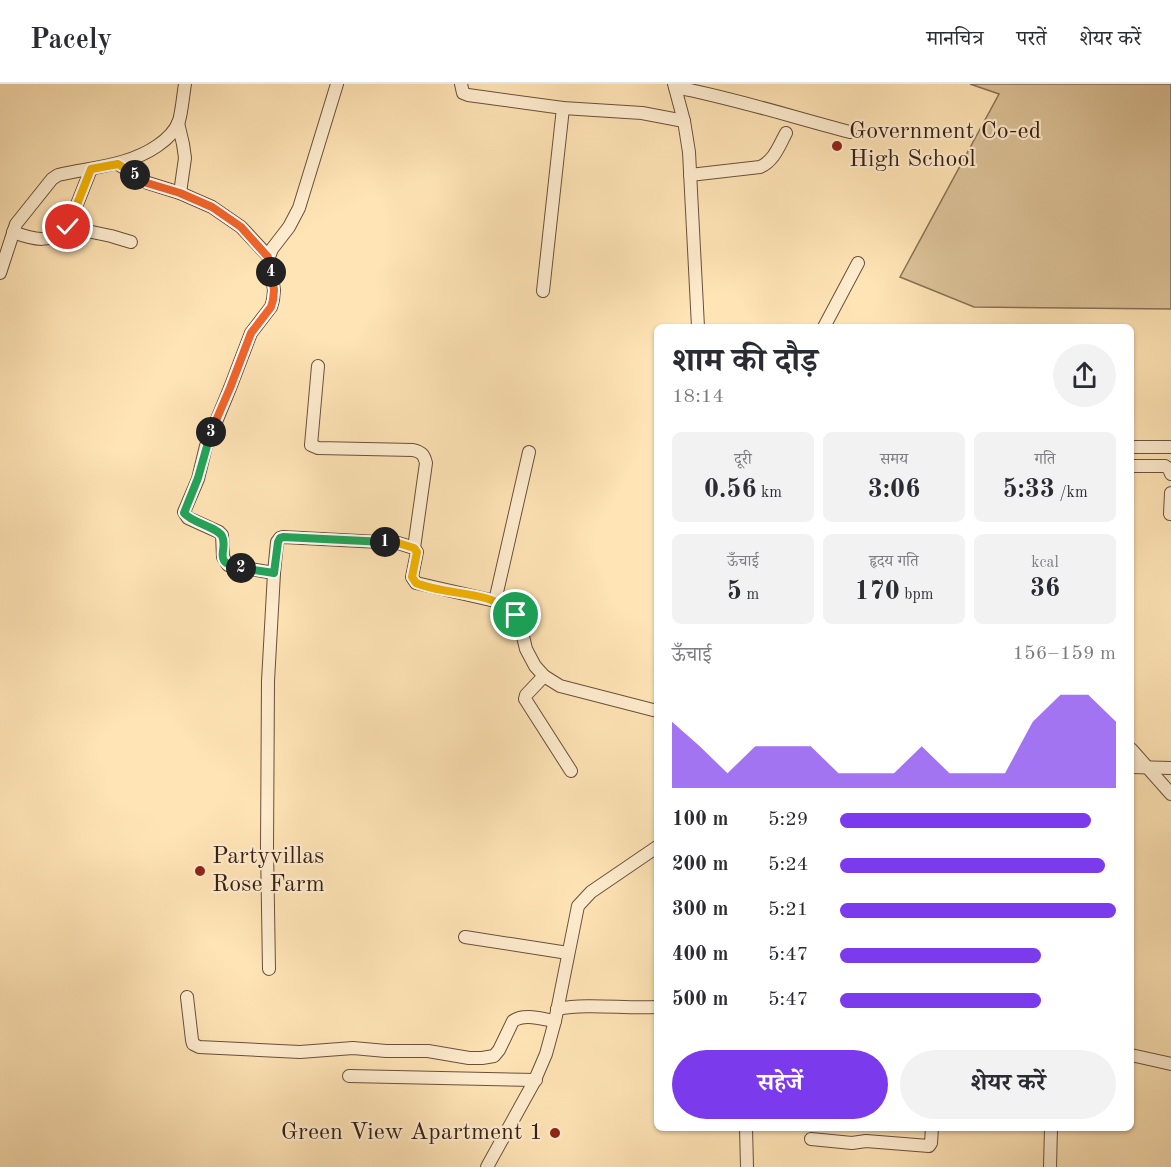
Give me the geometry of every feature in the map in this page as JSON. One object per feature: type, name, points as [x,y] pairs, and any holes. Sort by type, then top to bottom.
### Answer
[{"type":"street","points":[[0,273],[16,224],[52,179],[58,175],[134,159],[168,139],[178,123],[185,84]]},
{"type":"street","points":[[268,257],[289,227],[299,207],[337,84]]},
{"type":"street","points":[[461,84],[463,93],[468,95],[563,108],[642,113],[684,121]]},
{"type":"street","points":[[698,324],[689,152],[684,121],[674,86],[850,132]]},
{"type":"street","points":[[543,291],[563,108]]},
{"type":"street","points":[[178,123],[184,158],[180,193]]},
{"type":"street","points":[[690,175],[760,167],[768,163],[775,155],[786,133]]},
{"type":"street","points":[[118,164],[147,183],[180,193],[212,207],[241,227],[268,257],[274,290],[271,307],[251,333],[208,440],[198,478],[184,512],[188,518],[222,535],[223,557],[228,565],[274,573]]},
{"type":"street","points":[[13,232],[44,239],[56,237],[68,227],[91,169]]},
{"type":"street","points":[[68,227],[93,231],[131,242]]},
{"type":"street","points":[[826,324],[858,263]]},
{"type":"street","points":[[318,366],[311,445],[318,448],[413,450],[420,451],[425,456],[426,463],[414,548],[417,552],[412,577],[416,583],[495,601],[509,607],[520,624],[526,649],[535,666],[544,676],[560,686],[654,710]]},
{"type":"street","points":[[1134,447],[1171,447]]},
{"type":"street","points":[[495,601],[529,452]]},
{"type":"street","points":[[1134,466],[1165,466],[1171,474]]},
{"type":"street","points":[[1170,514],[1171,493]]},
{"type":"street","points":[[268,969],[268,681],[278,542],[283,537],[398,543],[414,548]]},
{"type":"street","points":[[544,676],[525,699],[571,771]]},
{"type":"street","points":[[1134,752],[1171,794]]},
{"type":"street","points":[[1134,767],[1171,768]]},
{"type":"street","points":[[487,1167],[536,1080],[546,1054],[576,912],[583,899],[591,892],[654,849]]},
{"type":"street","points":[[465,937],[568,953]]},
{"type":"street","points":[[187,997],[192,1040],[193,1044],[199,1047],[300,1052],[353,1048],[428,1051],[482,1058],[494,1056],[517,1018],[556,1015],[584,1006],[654,1007]]},
{"type":"street","points":[[1134,1056],[1171,1064]]},
{"type":"street","points":[[349,1076],[536,1080]]},
{"type":"street","points":[[746,1131],[747,1167]]},
{"type":"street","points":[[866,1141],[869,1131]]},
{"type":"street","points":[[811,1138],[852,1143],[866,1141],[929,1146],[933,1131]]},
{"type":"street","points":[[1050,1167],[1051,1131]]},
{"type":"shaded area","points":[[970,84],[1171,84],[1171,309],[974,307],[900,277],[999,94]]},
{"type":"place","name":"Government Co-ed High School","points":[[837,146]]},
{"type":"place","name":"Partyvillas Rose Farm","points":[[200,871]]},
{"type":"place","name":"Green View Apartment 1","points":[[555,1133]]},
{"type":"route","points":[[68,227],[91,169],[118,164],[147,183],[180,193],[212,207],[241,227],[268,257],[274,290],[271,307],[251,333],[206,446],[198,478],[184,512],[188,518],[222,535],[223,557],[228,565],[274,573],[278,542],[283,537],[398,543],[408,545],[417,552],[412,577],[416,583],[495,601],[509,607],[516,615]]}]
